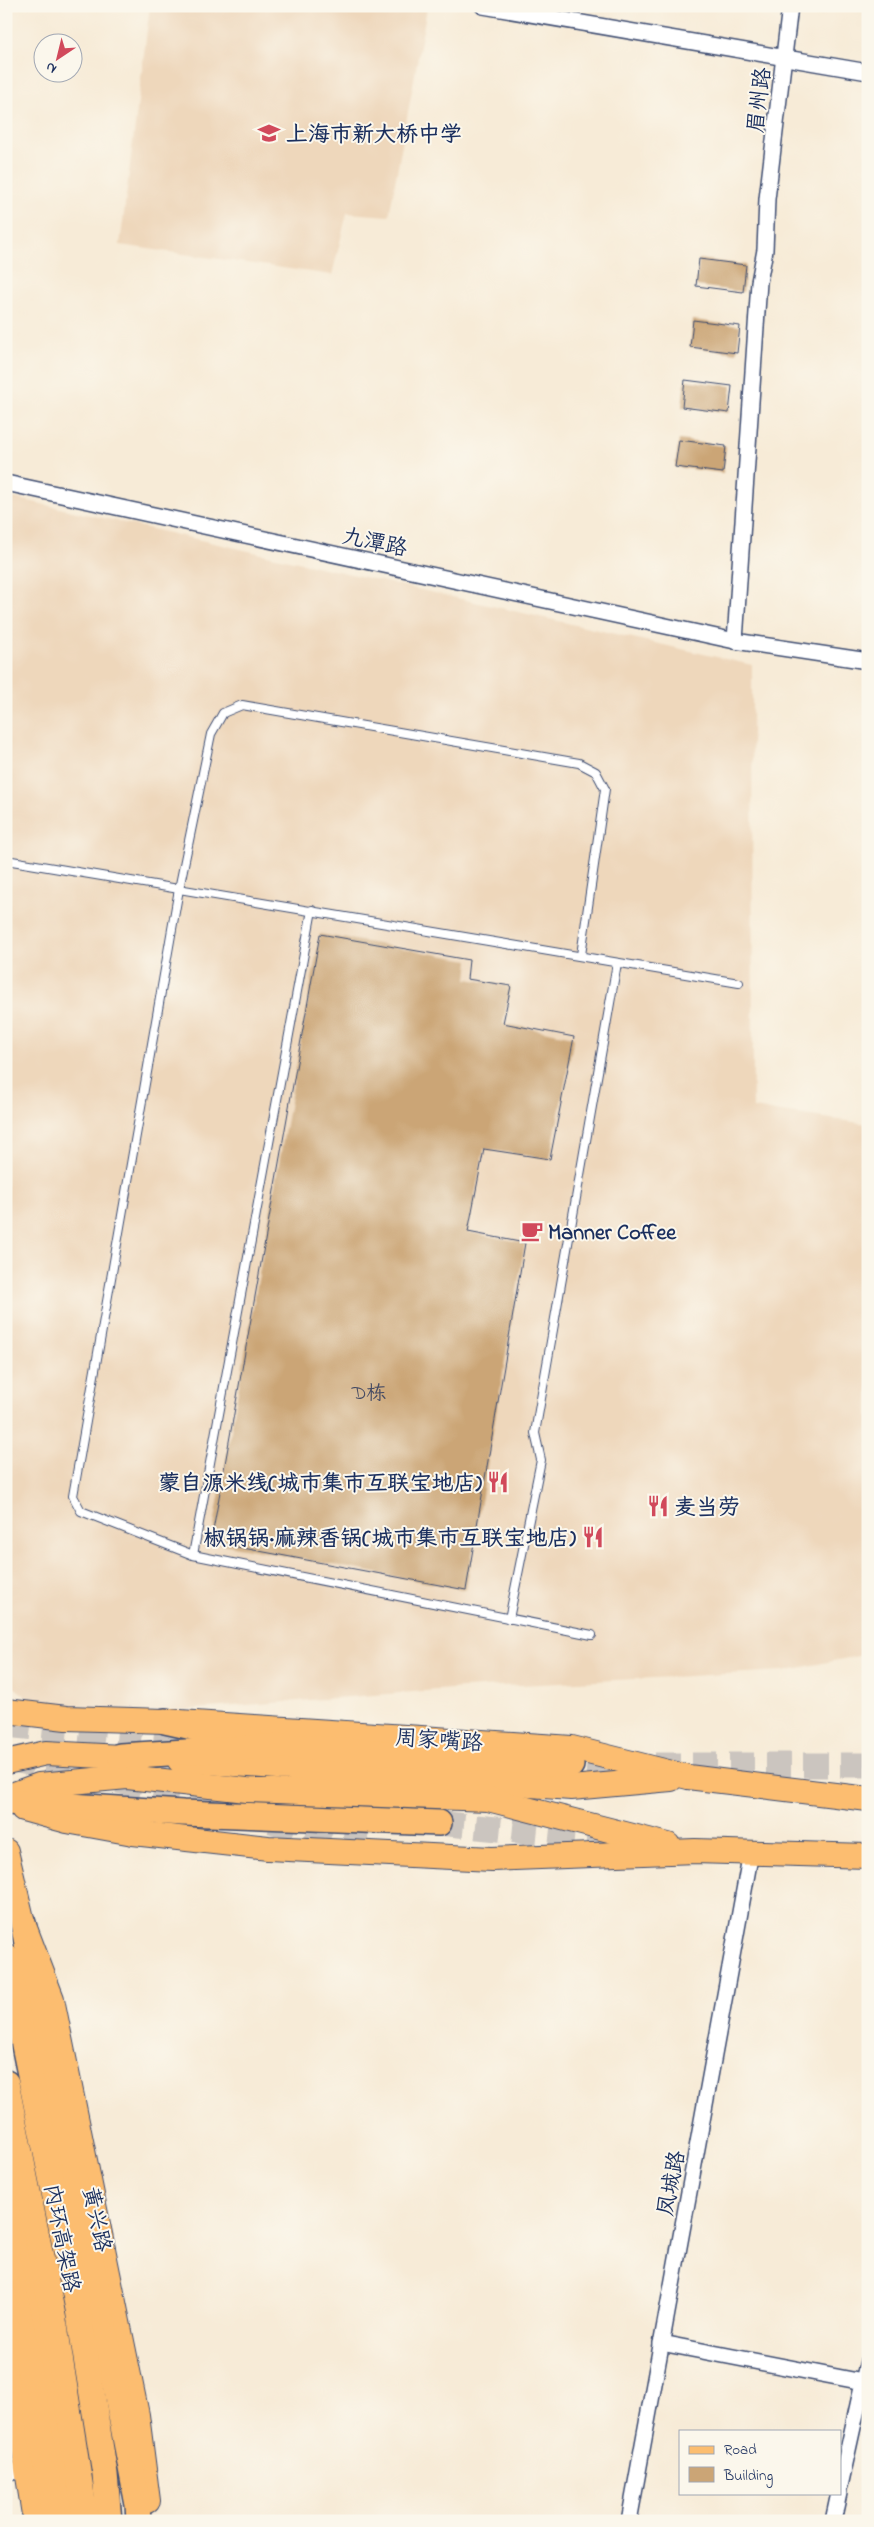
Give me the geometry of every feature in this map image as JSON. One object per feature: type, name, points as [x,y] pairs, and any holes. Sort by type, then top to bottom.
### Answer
[{"type":"highway","points":[[165,1721],[281,1746]]},
{"type":"highway","points":[[120,1756],[281,1746],[571,1765]]},
{"type":"highway","points":[[6,1803],[183,1813],[439,1823]]},
{"type":"highway","points":[[23,1922],[99,2300],[138,2505],[139,2521]]},
{"type":"highway","name":"内环高架路","points":[[6,1957],[78,2309],[105,2474],[109,2521]]},
{"type":"highway","name":"内环高架路","points":[[6,2083],[55,2326],[86,2521]]},
{"type":"highway","points":[[6,2252],[24,2338],[55,2521]]},
{"type":"main road","name":"周家嘴路","points":[[6,1711],[66,1718],[165,1721],[572,1748],[688,1777],[868,1799]]},
{"type":"main road","points":[[6,1762],[46,1753],[120,1756],[571,1788],[688,1777]]},
{"type":"main road","points":[[6,1797],[39,1785],[127,1777],[247,1790],[488,1799],[695,1852]]},
{"type":"main road","points":[[6,1803],[67,1821],[133,1833],[268,1848],[492,1859],[695,1852],[868,1856]]},
{"type":"main road","name":"黄兴路","points":[[6,1851],[23,1922],[54,2009],[137,2415],[149,2521]]},
{"type":"main road","name":"黄兴路","points":[[23,1922],[26,2002],[86,2298],[116,2473],[120,2521]]},
{"type":"main road","points":[[6,2187],[40,2338],[69,2521]]},
{"type":"main road","points":[[6,2336],[18,2472],[35,2521]]},
{"type":"street","points":[[483,6],[868,72]]},
{"type":"street","name":"眉州路","points":[[735,641],[759,282],[765,250],[767,200],[790,6]]},
{"type":"street","name":"九潭路","points":[[6,484],[735,641],[868,661]]},
{"type":"street","name":"凤城路","points":[[629,2521],[752,1852]]},
{"type":"street","points":[[661,2343],[863,2382]]},
{"type":"street","points":[[842,2477],[868,2361]]},
{"type":"street","points":[[833,2521],[839,2494]]},
{"type":"lane","points":[[581,956],[605,789],[596,772],[579,763],[242,705],[223,712],[211,734],[179,889],[72,1496],[82,1511],[193,1555],[592,1635]]},
{"type":"lane","points":[[6,860],[312,910],[740,984]]},
{"type":"lane","points":[[193,1555],[312,910]]},
{"type":"lane","points":[[510,1619],[541,1460],[535,1433],[617,963]]},
{"type":"shaded area","name":"上海市新大桥中学","points":[[150,6],[413,6],[427,8],[389,216],[347,213],[332,275],[120,245]]},
{"type":"shaded area","points":[[6,496],[752,665],[753,1108],[868,1124],[868,1654],[783,1671],[464,1688],[54,1720],[7,1681]]},
{"type":"building","points":[[699,259],[746,265],[743,292],[696,286]]},
{"type":"building","points":[[693,320],[740,326],[737,353],[690,347]]},
{"type":"building","points":[[685,380],[732,386],[729,413],[682,407]]},
{"type":"building","points":[[679,440],[726,446],[723,473],[675,467]]},
{"type":"building","points":[[320,934],[469,960],[467,979],[511,986],[503,1023],[574,1037],[550,1159],[484,1149],[468,1232],[525,1243],[466,1590],[211,1542]]},
{"type":"tunnel","points":[[6,1725],[194,1744]]},
{"type":"tunnel","points":[[9,1759],[133,1784],[228,1810]]},
{"type":"tunnel","points":[[655,1765],[868,1765]]},
{"type":"tunnel","points":[[549,1768],[643,1775]]},
{"type":"tunnel","points":[[271,1821],[335,1839],[376,1845]]},
{"type":"tunnel","points":[[439,1823],[631,1843]]},
{"type":"place","name":"上海市新大桥中学","points":[[269,133]]},
{"type":"place","name":"Manner Coffee","points":[[532,1231]]},
{"type":"place","name":"蒙自源米线(城市集市互联宝地店)","points":[[498,1482]]},
{"type":"place","name":"麦当劳","points":[[658,1506]]},
{"type":"place","name":"椒锅锅·麻辣香锅(城市集市互联宝地店)","points":[[593,1537]]}]
